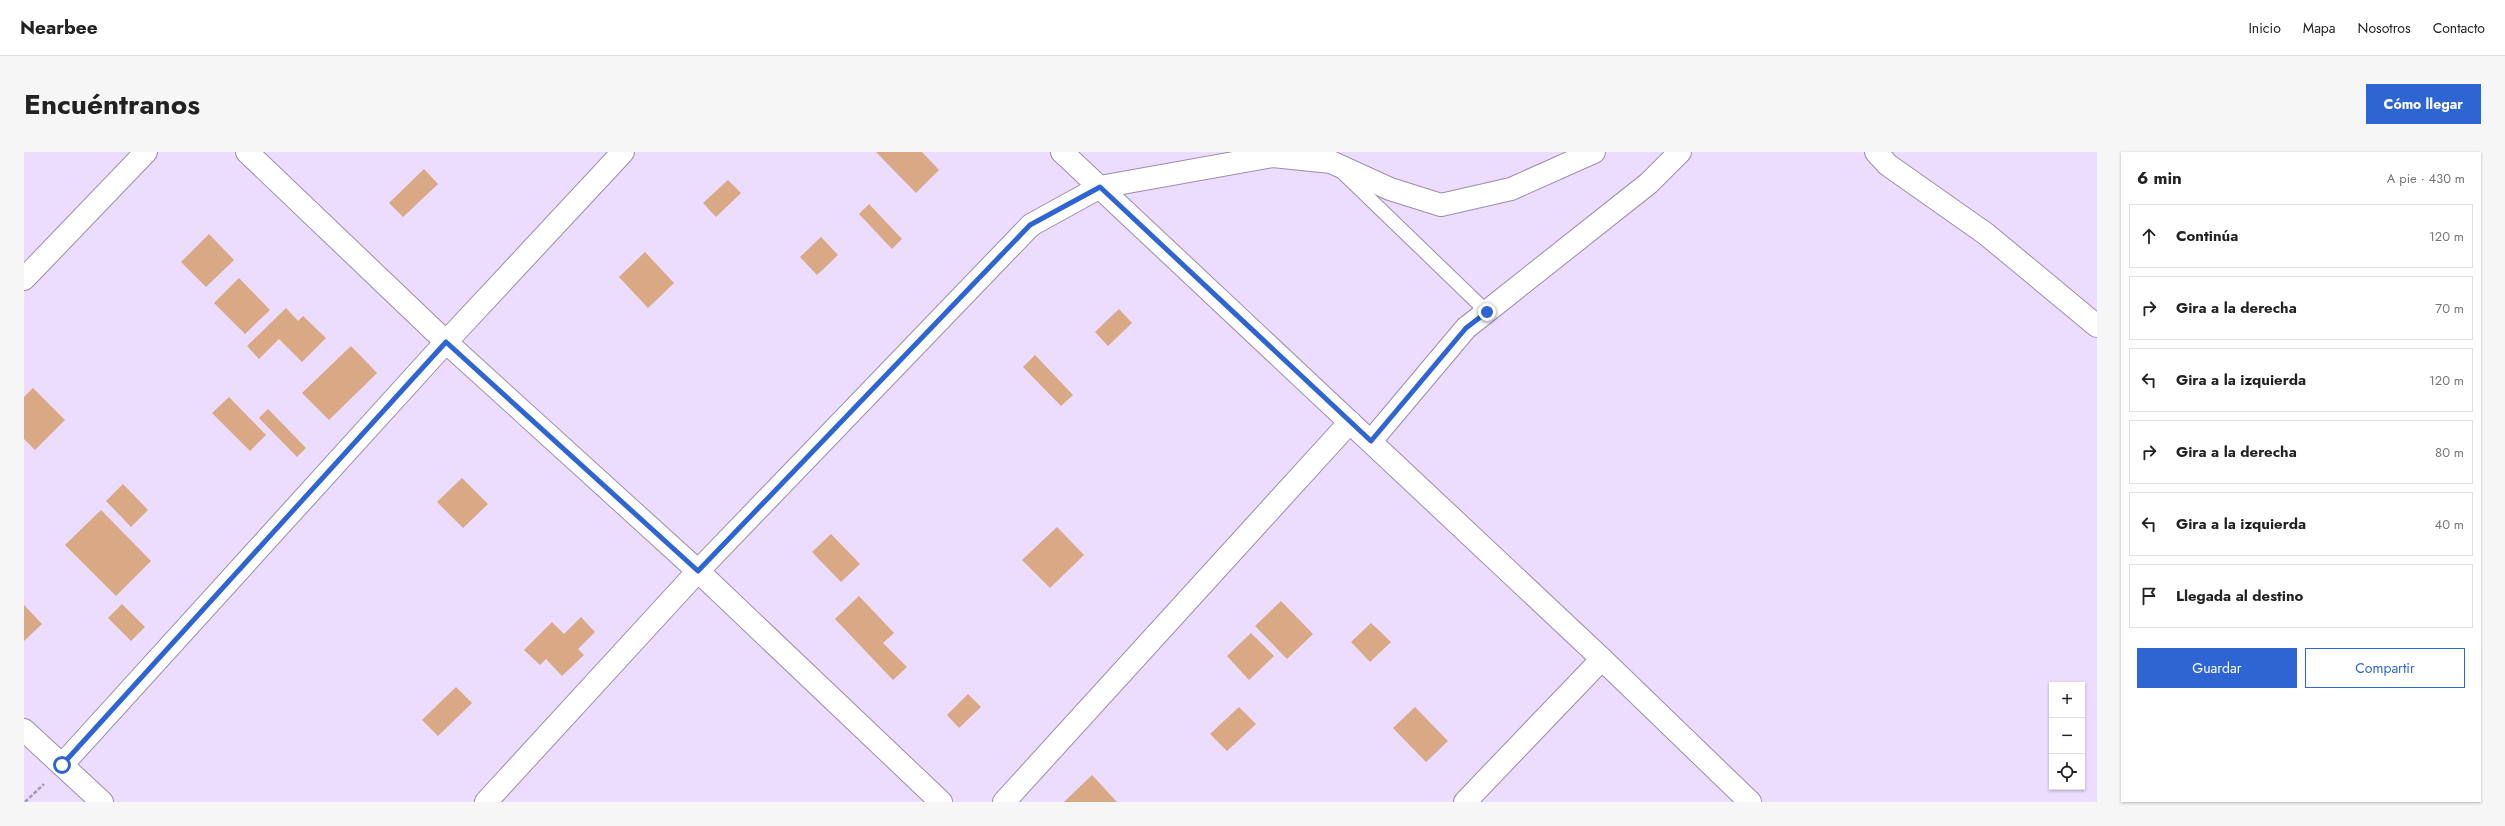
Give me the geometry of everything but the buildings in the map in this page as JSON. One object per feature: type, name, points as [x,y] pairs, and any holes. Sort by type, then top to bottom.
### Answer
[{"type":"street","points":[[24,279],[146,152]]},
{"type":"street","points":[[247,152],[446,342],[698,571],[941,802]]},
{"type":"street","points":[[62,765],[446,342],[623,152]]},
{"type":"street","points":[[1062,152],[1602,659],[1750,802]]},
{"type":"street","points":[[486,802],[698,571],[1030,225],[1100,187],[1273,156],[1326,157],[1390,189],[1441,205],[1511,189],[1594,152]]},
{"type":"street","points":[[1371,441],[1466,328],[1649,182],[1680,152]]},
{"type":"street","points":[[1876,152],[1888,165],[1986,234],[2097,326]]},
{"type":"street","points":[[1004,802],[1350,422]]},
{"type":"street","points":[[1465,802],[1602,659]]},
{"type":"street","points":[[24,730],[102,802]]},
{"type":"lane","points":[[1326,157],[1487,312]]},
{"type":"route","points":[[62,765],[446,342],[698,571],[1030,225],[1100,187],[1371,441],[1466,328],[1487,312]]}]
